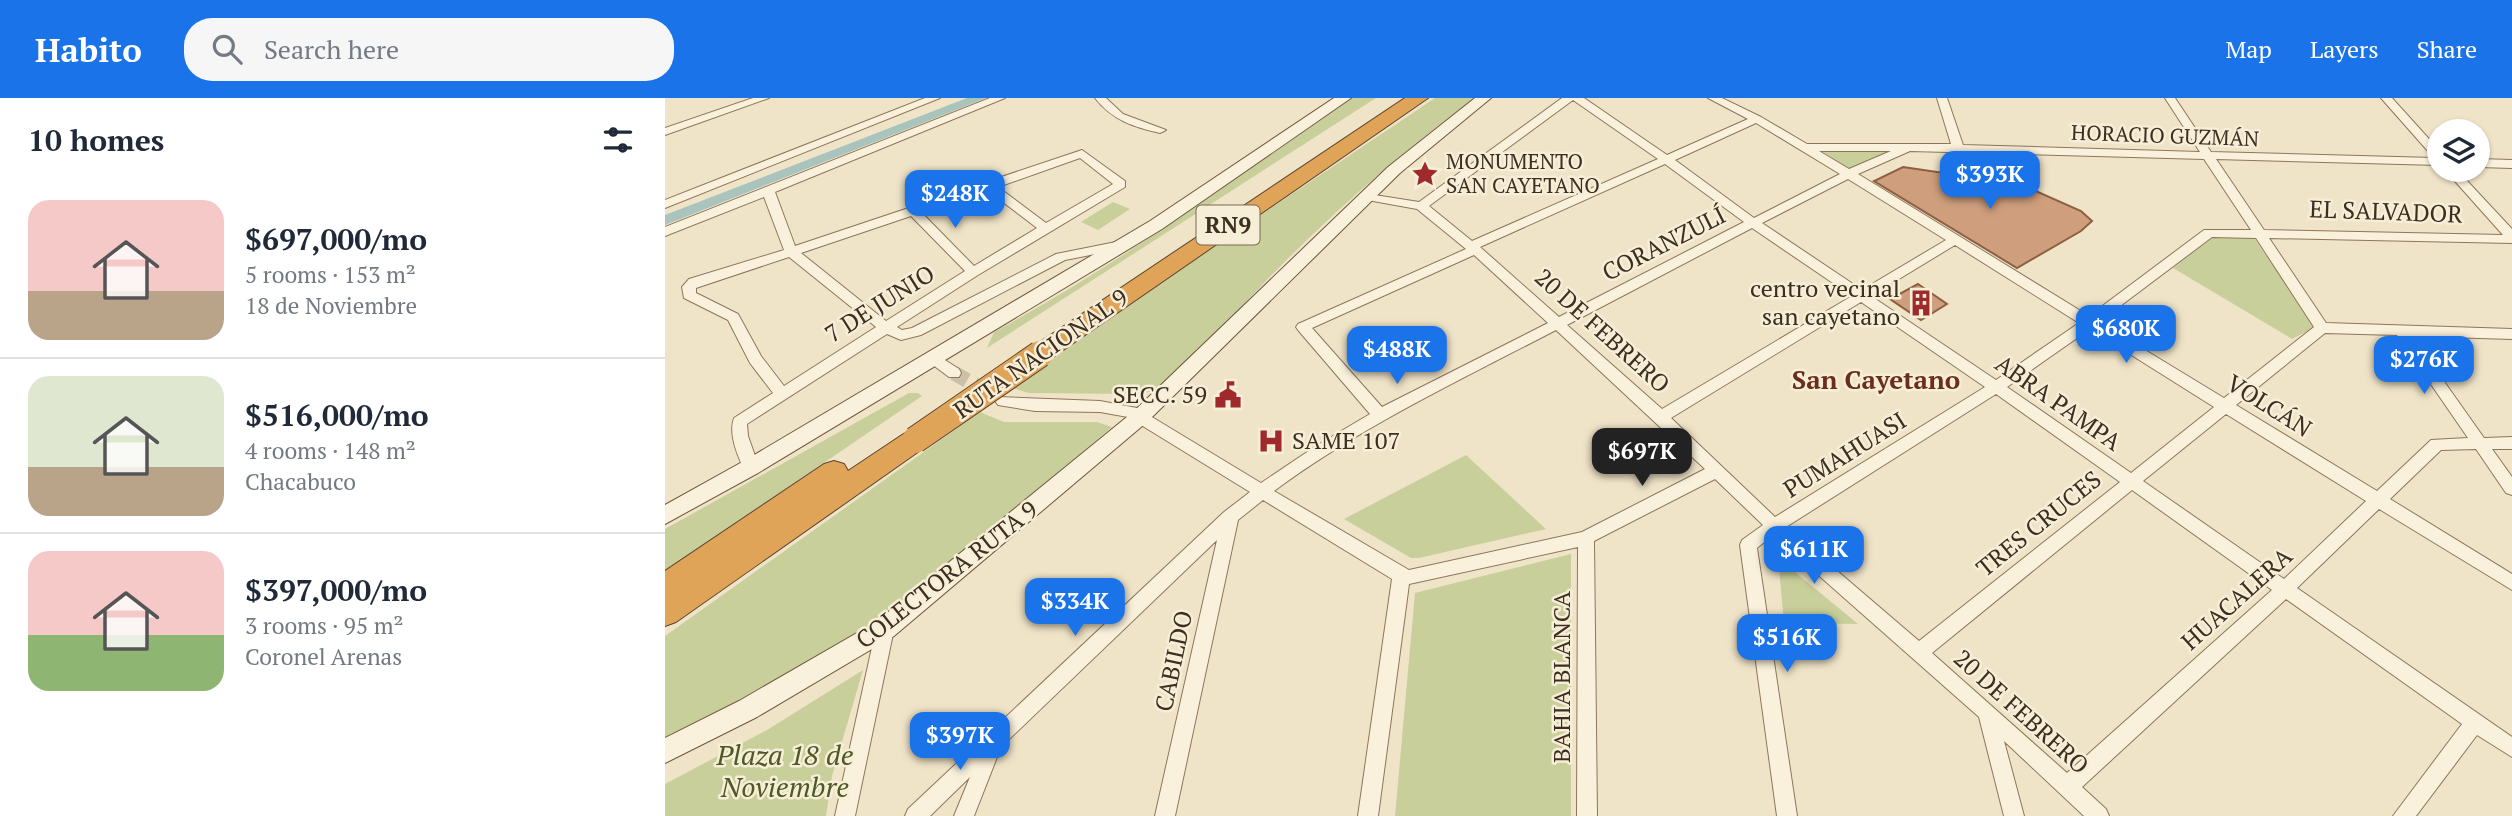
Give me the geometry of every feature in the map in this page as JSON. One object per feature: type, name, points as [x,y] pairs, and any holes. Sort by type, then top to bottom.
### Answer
[{"type":"highway","name":"RUTA NACIONAL 9","points":[[665,612],[907,434],[1396,98]]},
{"type":"highway","name":"RUTA NACIONAL 9","points":[[1031,349],[1418,98]]},
{"type":"highway","name":"RUTA NACIONAL 9","points":[[665,588],[907,434]]},
{"type":"street","points":[[665,132],[764,98]]},
{"type":"street","points":[[665,204],[935,98]]},
{"type":"street","points":[[665,232],[768,191],[837,157],[999,98]]},
{"type":"street","points":[[1100,98],[1112,114],[1160,130]]},
{"type":"street","points":[[665,515],[751,467],[1198,198],[1344,98]]},
{"type":"street","name":"COLECTORA RUTA 9","points":[[665,751],[780,692],[885,629],[1140,418],[1366,197],[1411,156],[1484,98]]},
{"type":"street","points":[[1421,206],[1569,98]]},
{"type":"street","name":"ABRA PAMPA","points":[[1577,98],[1753,223],[1996,387],[2512,748]]},
{"type":"street","name":"VOLCÁN","points":[[1713,98],[1757,119],[1805,147],[2512,583]]},
{"type":"street","points":[[1941,98],[1958,148]]},
{"type":"street","points":[[2170,98],[2322,328],[2512,334]]},
{"type":"street","points":[[2386,98],[2427,146]]},
{"type":"street","points":[[1380,415],[1303,327],[1757,119]]},
{"type":"street","points":[[818,145],[837,157]]},
{"type":"street","name":"HORACIO GUZMÁN","points":[[1805,147],[1910,147],[2209,157],[2427,160]]},
{"type":"street","name":"CORANZULÍ","points":[[915,816],[1230,517],[1261,491],[1326,445],[1847,174],[1910,147]]},
{"type":"street","name":"7 DE JUNIO","points":[[751,467],[740,436],[739,422],[973,272],[1121,184],[1082,155],[989,186]]},
{"type":"street","points":[[2490,163],[2512,164]]},
{"type":"street","points":[[2462,182],[2512,238]]},
{"type":"street","points":[[781,393],[755,359],[733,317],[689,295],[689,287],[694,282],[989,186],[1045,228]]},
{"type":"street","points":[[768,191],[791,252],[886,327],[901,335],[916,332],[1061,257],[1121,245]]},
{"type":"street","name":"20 DE FEBRERO","points":[[1366,197],[1421,206],[1473,248],[1661,417],[1774,526],[1987,712],[2099,816]]},
{"type":"street","points":[[913,211],[973,272]]},
{"type":"street","name":"EL SALVADOR","points":[[2258,232],[2512,238]]},
{"type":"street","name":"PUMAHUASI","points":[[1787,816],[1748,545],[1996,387],[2090,322],[2209,233],[2258,232]]},
{"type":"street","points":[[1661,417],[1954,241]]},
{"type":"street","name":"TRES CRUCES","points":[[1918,653],[2322,328]]},
{"type":"street","points":[[2401,331],[2512,489]]},
{"type":"street","points":[[934,358],[954,373]]},
{"type":"street","points":[[1003,401],[1035,407],[1118,408],[1140,418],[1401,576],[1418,576],[1586,538],[1716,471]]},
{"type":"street","points":[[2477,442],[2512,443]]},
{"type":"street","name":"HUACALERA","points":[[2067,787],[2285,589],[2437,444],[2477,442]]},
{"type":"street","name":"CABILDO","points":[[1165,816],[1230,517]]},
{"type":"street","name":"BAHIA BLANCA","points":[[1586,538],[1587,816]]},
{"type":"street","points":[[1368,816],[1401,576]]},
{"type":"street","points":[[845,816],[885,629]]},
{"type":"street","points":[[1987,712],[2014,816]]},
{"type":"street","points":[[2403,816],[2475,722]]},
{"type":"street","points":[[964,816],[994,743]]},
{"type":"green space","points":[[1351,98],[1376,98],[987,348],[994,332],[1131,250]]},
{"type":"green space","points":[[1435,98],[1475,98],[1392,163],[1339,210],[1263,284],[1199,352],[1157,388],[1132,394],[1029,393],[1012,388],[1192,261]]},
{"type":"green space","points":[[1822,151],[1888,152],[1848,169]]},
{"type":"green space","points":[[1113,202],[1130,209],[1098,230],[1081,222]]},
{"type":"green space","points":[[2212,235],[2254,238],[2316,327],[2292,339],[2173,268]]},
{"type":"green space","points":[[909,393],[922,396],[665,571],[665,529]]},
{"type":"green space","points":[[980,412],[1004,422],[1097,422],[1112,427],[910,599],[799,671],[665,740],[665,636]]},
{"type":"green space","points":[[1466,455],[1546,529],[1411,558],[1344,519]]},
{"type":"green space","points":[[1571,554],[1571,816],[1395,816],[1415,593]]},
{"type":"green space","points":[[1778,558],[1858,624],[1784,623]]},
{"type":"green space","name":"Plaza 18 de Noviembre","points":[[863,670],[832,776],[826,816],[665,816],[665,784],[767,730]]},
{"type":"building","points":[[1903,167],[1937,172],[1997,174],[2081,211],[2092,221],[2081,231],[2017,268],[1874,181]]},
{"type":"building","name":"centro vecinal san cayetano","points":[[1918,284],[1947,304],[1921,320],[1890,299]]},
{"type":"waterway","points":[[665,220],[979,98]]},
{"type":"tunnel","points":[[954,373],[991,394]]},
{"type":"place","name":"MONUMENTO SAN CAYETANO","points":[[1425,174]]},
{"type":"place","name":"centro vecinal san cayetano","points":[[1921,303]]},
{"type":"place","name":"SECC. 59","points":[[1228,395]]},
{"type":"place","name":"SAME 107","points":[[1271,441]]},
{"type":"district","name":"San Cayetano","points":[[1876,380]]}]
